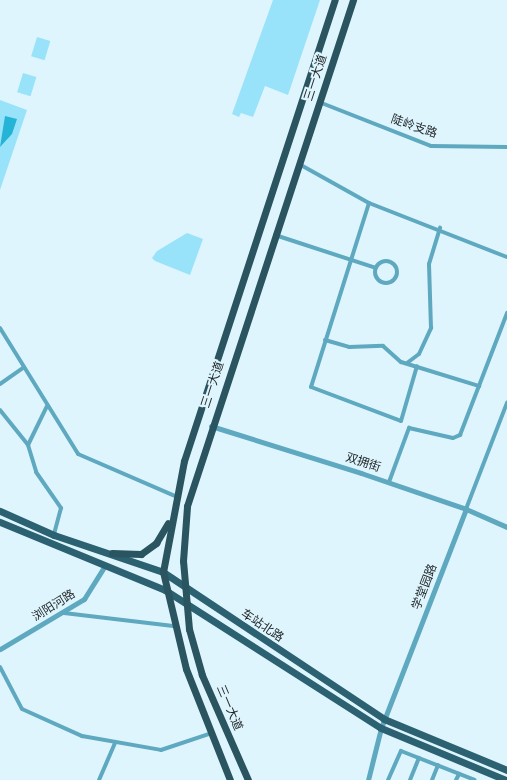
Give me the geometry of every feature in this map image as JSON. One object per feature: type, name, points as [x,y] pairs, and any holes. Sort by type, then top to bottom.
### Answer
[{"type":"highway","name":"三一大道","points":[[230,780],[173,626],[165,590],[163,572],[175,496],[336,0]]},
{"type":"highway","name":"三一大道","points":[[248,780],[202,675],[185,601],[184,586],[187,506],[211,426],[353,0]]},
{"type":"highway","points":[[112,554],[131,557],[151,548],[171,517]]},
{"type":"main road","name":"车站北路","points":[[0,511],[54,535],[163,572],[384,719],[507,770]]},
{"type":"main road","name":"车站北路","points":[[0,522],[165,590],[185,601],[381,728],[503,779]]},
{"type":"street","name":"陡岭支路","points":[[319,102],[431,146],[507,147]]},
{"type":"street","points":[[299,164],[369,203],[440,228],[507,257]]},
{"type":"street","points":[[369,203],[324,340],[311,387],[401,421],[406,430],[389,482]]},
{"type":"street","points":[[406,363],[419,354],[431,328],[429,264],[440,228]]},
{"type":"street","points":[[274,235],[376,268],[387,261],[396,266],[397,273],[394,280],[384,282],[378,278],[376,268]]},
{"type":"street","points":[[406,430],[412,428],[457,438],[507,313]]},
{"type":"street","points":[[0,328],[78,454],[175,496]]},
{"type":"street","points":[[324,340],[349,347],[383,346],[398,361],[479,386]]},
{"type":"street","points":[[401,421],[417,366]]},
{"type":"street","points":[[0,384],[24,367]]},
{"type":"street","name":"学堂园路","points":[[368,780],[384,719],[506,410],[507,403]]},
{"type":"street","points":[[28,445],[47,406]]},
{"type":"street","points":[[0,410],[28,445],[36,472],[61,508],[54,535]]},
{"type":"street","name":"双拥街","points":[[211,426],[389,482],[466,509],[507,527]]},
{"type":"street","name":"浏阳河路","points":[[0,649],[64,613],[92,591],[105,565]]},
{"type":"street","points":[[64,613],[173,626]]},
{"type":"street","points":[[0,667],[22,708],[82,736],[115,743],[169,749],[212,733]]},
{"type":"street","points":[[99,780],[115,743]]},
{"type":"street","points":[[388,780],[399,752],[419,758],[475,780]]},
{"type":"street","points":[[410,780],[419,758]]},
{"type":"street","points":[[432,780],[438,765]]},
{"type":"street","points":[[456,780],[459,774]]},
{"type":"shaded area","points":[[273,0],[320,0],[288,95],[265,86],[253,117],[241,113],[239,117],[232,114]]},
{"type":"shaded area","points":[[37,37],[50,41],[45,60],[31,56]]},
{"type":"shaded area","points":[[23,73],[36,77],[31,96],[17,92]]},
{"type":"shaded area","points":[[0,100],[27,110],[0,190]]},
{"type":"shaded area","points":[[5,116],[17,119],[12,134],[0,147]]},
{"type":"shaded area","points":[[187,233],[203,239],[190,275],[155,261],[152,258],[157,251]]}]
